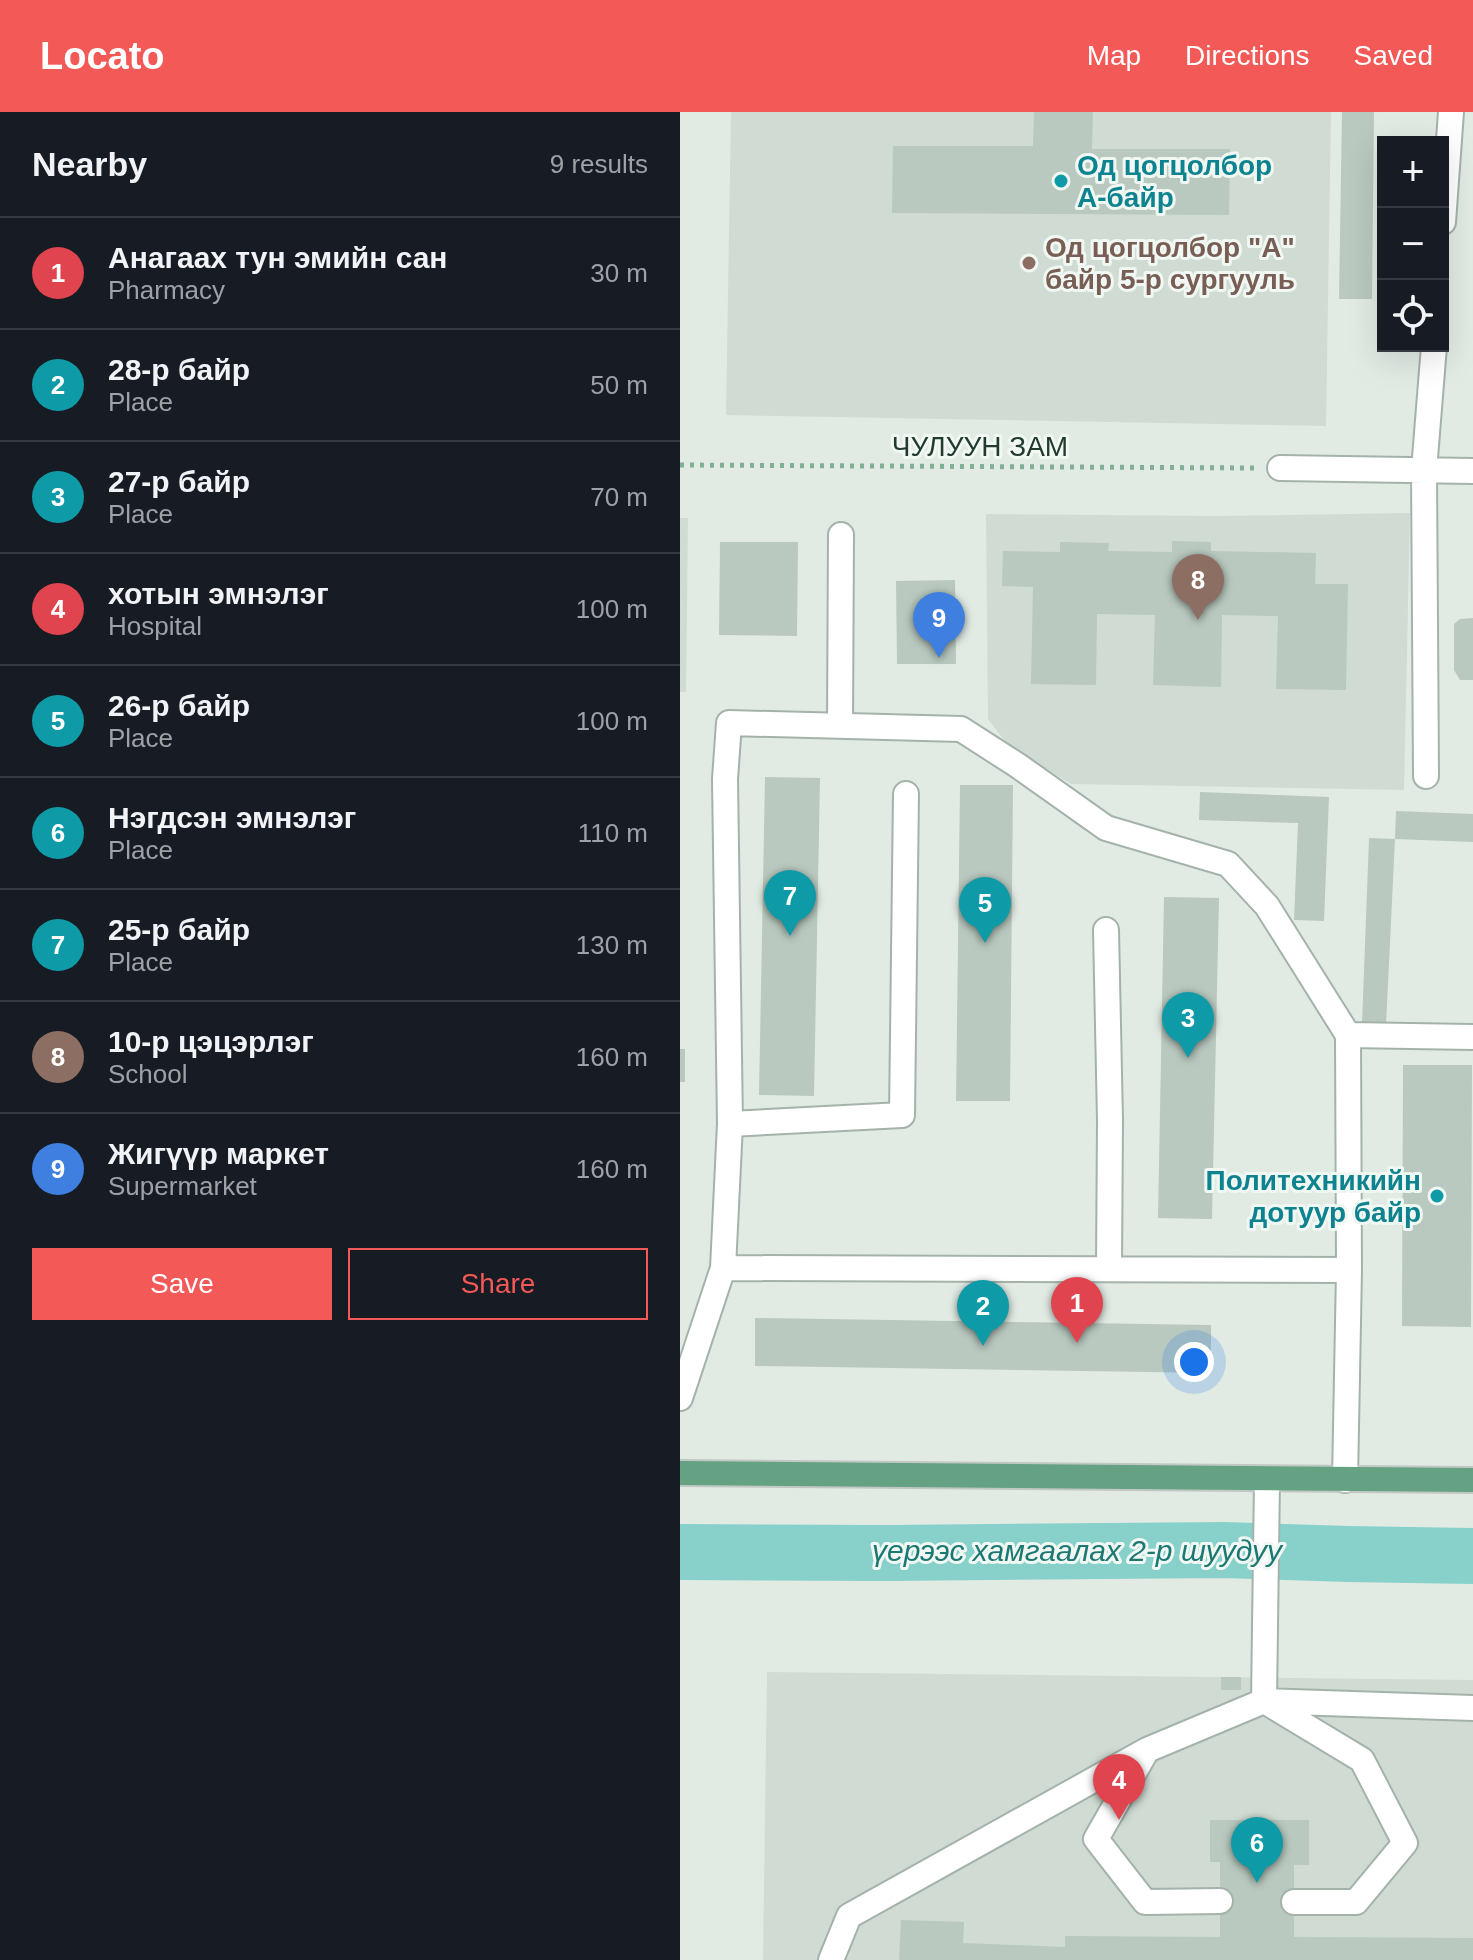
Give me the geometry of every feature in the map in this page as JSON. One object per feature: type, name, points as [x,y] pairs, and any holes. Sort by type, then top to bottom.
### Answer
[{"type":"main road","points":[[680,1473],[1473,1480]]},
{"type":"street","points":[[1444,208],[1451,112]]},
{"type":"street","points":[[1426,776],[1424,470],[1434,352]]},
{"type":"street","points":[[1280,468],[1473,471]]},
{"type":"street","points":[[840,725],[841,535]]},
{"type":"street","points":[[680,1398],[723,1268],[730,1124],[725,779],[729,723],[961,729],[1106,828],[1228,864],[1267,906],[1348,1035],[1349,1270],[1345,1480]]},
{"type":"street","points":[[730,1124],[902,1115],[906,794]]},
{"type":"street","points":[[1106,930],[1109,1268]]},
{"type":"street","points":[[1348,1035],[1473,1037]]},
{"type":"street","points":[[723,1268],[1349,1270]]},
{"type":"street","points":[[1264,1701],[1267,1479]]},
{"type":"street","points":[[1264,1701],[1362,1760],[1405,1843],[1356,1902],[1294,1902]]},
{"type":"street","points":[[831,1960],[849,1916],[1147,1750],[1264,1701],[1473,1708]]},
{"type":"street","points":[[1147,1750],[1096,1839],[1145,1902],[1220,1901]]},
{"type":"street","points":[[849,1916],[849,1960]]},
{"type":"path","name":"ЧУЛУУН ЗАМ","points":[[680,465],[1280,468]]},
{"type":"shaded area","name":"Од цогцолбор \"А\" байр 5-р сургууль","points":[[731,112],[1331,112],[1326,426],[726,415]]},
{"type":"shaded area","points":[[1410,513],[1404,790],[1071,784],[1004,740],[988,719],[986,514],[1216,516]]},
{"type":"shaded area","points":[[680,518],[688,518],[686,692],[680,692]]},
{"type":"shaded area","points":[[767,1672],[1473,1680],[1473,1960],[763,1960]]},
{"type":"building","name":"Од цогцолбор А-байр","points":[[1034,112],[1093,112],[1092,149],[1230,149],[1229,215],[892,213],[893,146],[1033,146]]},
{"type":"building","points":[[1342,112],[1374,112],[1372,299],[1339,299]]},
{"type":"building","points":[[1172,541],[1211,542],[1211,551],[1316,553],[1315,584],[1348,584],[1346,690],[1276,689],[1278,616],[1222,615],[1221,687],[1153,685],[1155,615],[1097,614],[1096,685],[1031,684],[1033,587],[1002,586],[1003,551],[1060,552],[1060,542],[1109,543],[1108,551],[1172,552]]},
{"type":"building","points":[[720,542],[798,542],[797,636],[719,635]]},
{"type":"building","points":[[955,580],[956,664],[897,664],[896,581]]},
{"type":"building","points":[[1473,618],[1473,680],[1460,680],[1454,670],[1454,624],[1460,619]]},
{"type":"building","points":[[765,777],[820,778],[814,1096],[759,1095]]},
{"type":"building","points":[[960,785],[1013,785],[1010,1101],[956,1101]]},
{"type":"building","points":[[1200,792],[1329,797],[1324,921],[1294,920],[1298,823],[1199,820]]},
{"type":"building","points":[[1396,811],[1473,814],[1473,842],[1395,839]]},
{"type":"building","points":[[1369,838],[1395,839],[1386,1025],[1362,1024]]},
{"type":"building","points":[[1164,897],[1219,898],[1212,1219],[1158,1218]]},
{"type":"building","points":[[680,1049],[685,1049],[685,1082],[680,1082]]},
{"type":"building","name":"Политехникийн дотуур байр","points":[[1403,1065],[1472,1065],[1471,1327],[1402,1326]]},
{"type":"building","points":[[755,1318],[1211,1325],[1211,1373],[755,1366]]},
{"type":"building","points":[[1221,1677],[1241,1677],[1241,1690],[1221,1690]]},
{"type":"building","points":[[1210,1820],[1309,1820],[1309,1865],[1294,1865],[1294,1937],[1473,1938],[1473,1960],[899,1960],[901,1920],[964,1922],[963,1943],[1065,1947],[1065,1936],[1220,1937],[1220,1862],[1210,1862]]},
{"type":"waterway","name":"үерээс хамгаалах 2-р шуудуу","points":[[680,1552],[1224,1550],[1473,1556]]},
{"type":"place","name":"Од цогцолбор А-байр","points":[[1061,181]]},
{"type":"place","name":"Од цогцолбор \"А\" байр 5-р сургууль","points":[[1029,263]]},
{"type":"place","name":"10-р цэцэрлэг","points":[[1198,620]]},
{"type":"place","name":"Жигүүр маркет","points":[[939,658]]},
{"type":"place","name":"25-р байр","points":[[790,936]]},
{"type":"place","name":"26-р байр","points":[[985,943]]},
{"type":"place","name":"27-р байр","points":[[1188,1058]]},
{"type":"place","name":"Политехникийн дотуур байр","points":[[1437,1196]]},
{"type":"place","name":"Анагаах тун эмийн сан","points":[[1077,1343]]},
{"type":"place","name":"28-р байр","points":[[983,1346]]},
{"type":"place","name":"хотын эмнэлэг","points":[[1119,1820]]},
{"type":"place","name":"Нэгдсэн эмнэлэг","points":[[1257,1883]]}]
